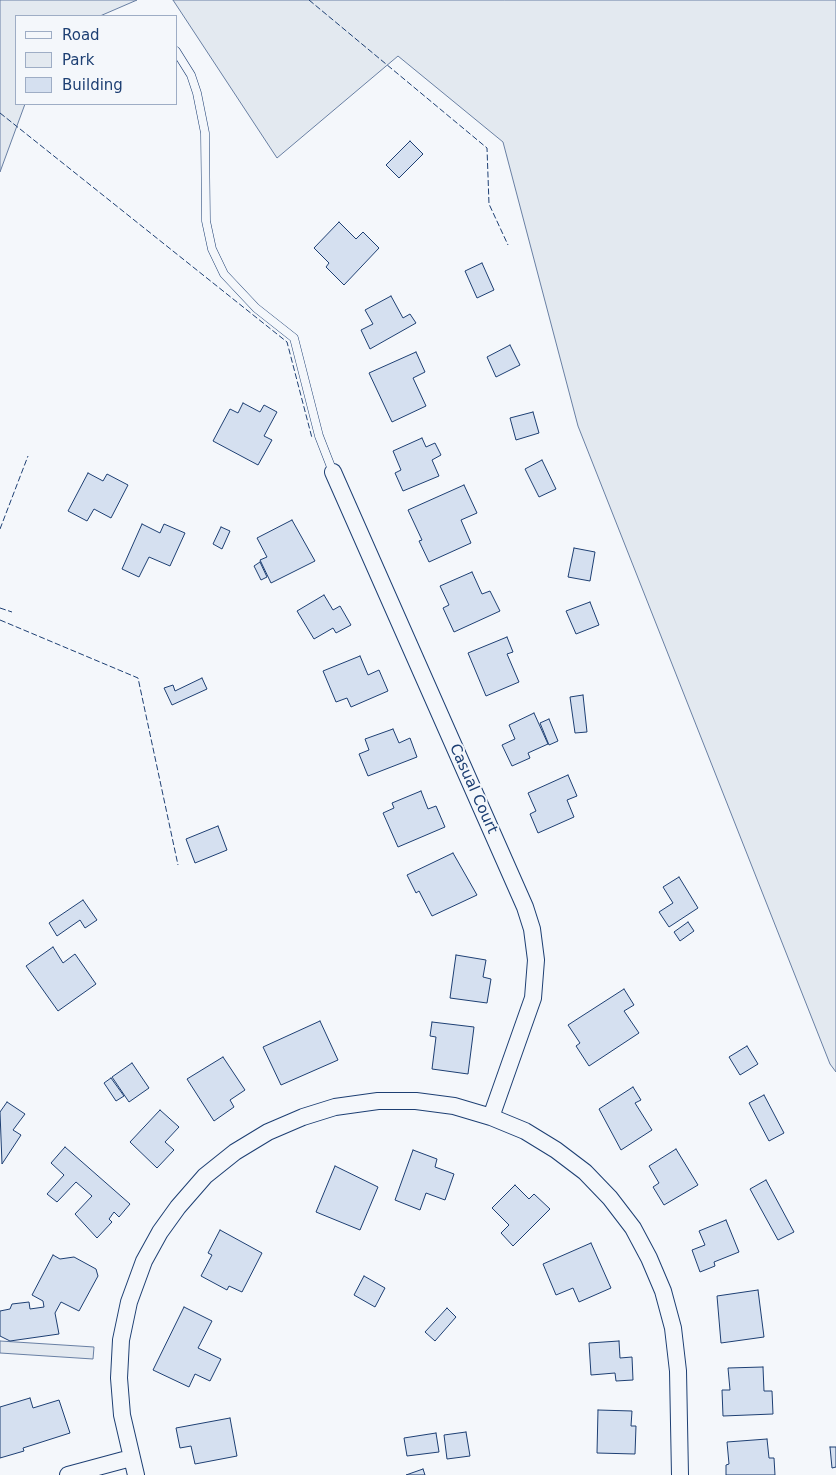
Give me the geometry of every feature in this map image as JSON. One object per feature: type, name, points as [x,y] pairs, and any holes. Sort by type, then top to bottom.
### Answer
[{"type":"street","name":"Casual Court","points":[[333,472],[525,906],[532,929],[536,960],[533,998],[491,1117]]},
{"type":"street","points":[[136,1475],[122,1415],[119,1378],[121,1340],[129,1302],[144,1261],[160,1232],[178,1207],[205,1176],[235,1152],[268,1132],[303,1117],[335,1107],[378,1101],[416,1101],[454,1106],[491,1117],[525,1131],[556,1150],[585,1172],[621,1213],[649,1258],[663,1291],[672,1328],[678,1371],[680,1475]]},
{"type":"street","points":[[68,1475],[131,1458]]},
{"type":"lane","points":[[178,54],[191,76],[197,93],[203,125],[206,221],[212,249],[224,274],[256,308],[294,338],[319,436],[333,472]]},
{"type":"green space","points":[[0,0],[137,0],[102,15],[15,15],[15,105],[25,105],[0,172]]},
{"type":"green space","points":[[173,0],[836,0],[836,1072],[830,1064],[578,426],[503,142],[398,56],[277,158]]},
{"type":"green space","points":[[0,1341],[94,1347],[93,1359],[0,1353]]},
{"type":"building","points":[[410,141],[423,154],[399,178],[386,165]]},
{"type":"building","points":[[339,222],[356,239],[363,232],[379,248],[344,285],[326,267],[329,263],[314,248]]},
{"type":"building","points":[[482,263],[494,290],[477,298],[465,271]]},
{"type":"building","points":[[391,296],[403,318],[410,314],[416,323],[370,349],[361,330],[373,324],[365,310]]},
{"type":"building","points":[[510,345],[520,365],[496,377],[487,357]]},
{"type":"building","points":[[416,352],[425,372],[413,378],[426,406],[392,422],[369,373]]},
{"type":"building","points":[[243,403],[260,412],[264,405],[277,412],[264,436],[272,440],[258,465],[213,441],[230,409],[238,413]]},
{"type":"building","points":[[533,412],[539,433],[516,440],[510,418]]},
{"type":"building","points":[[422,438],[426,447],[435,443],[441,455],[432,460],[439,476],[403,491],[395,473],[401,470],[393,451]]},
{"type":"building","points":[[542,460],[556,489],[539,497],[525,469]]},
{"type":"building","points":[[88,473],[103,481],[107,474],[128,485],[111,518],[94,509],[87,521],[68,511]]},
{"type":"building","points":[[464,485],[477,513],[461,520],[471,543],[429,562],[419,541],[422,540],[408,510]]},
{"type":"building","points":[[292,520],[315,561],[271,583],[260,560],[267,557],[257,538]]},
{"type":"building","points":[[142,524],[160,533],[164,524],[185,533],[170,566],[149,557],[139,577],[122,569]]},
{"type":"building","points":[[221,527],[230,531],[222,549],[213,544]]},
{"type":"building","points":[[574,548],[595,552],[590,581],[568,577]]},
{"type":"building","points":[[260,562],[267,577],[261,580],[254,566]]},
{"type":"building","points":[[472,572],[482,594],[490,591],[500,611],[454,632],[443,608],[449,605],[440,586]]},
{"type":"building","points":[[324,595],[333,610],[340,606],[351,625],[336,633],[333,628],[314,639],[297,611]]},
{"type":"building","points":[[590,602],[599,625],[576,634],[566,611]]},
{"type":"building","points":[[507,637],[513,652],[507,654],[519,682],[486,696],[468,653]]},
{"type":"building","points":[[360,656],[368,675],[379,670],[388,691],[351,707],[347,698],[336,702],[323,671]]},
{"type":"building","points":[[202,678],[207,689],[172,705],[164,688],[173,685],[175,691]]},
{"type":"building","points":[[583,695],[587,732],[575,733],[570,697]]},
{"type":"building","points":[[534,713],[548,744],[528,753],[530,758],[512,766],[502,745],[515,739],[509,725]]},
{"type":"building","points":[[549,719],[558,741],[549,745],[540,723]]},
{"type":"building","points":[[393,729],[399,743],[410,738],[417,757],[368,776],[359,754],[369,750],[365,739]]},
{"type":"building","points":[[568,775],[577,796],[567,800],[574,817],[538,833],[530,814],[536,811],[528,793]]},
{"type":"building","points":[[421,791],[428,809],[436,806],[445,827],[398,847],[383,813],[394,808],[392,803]]},
{"type":"building","points":[[218,826],[227,850],[195,863],[186,839]]},
{"type":"building","points":[[453,853],[477,895],[432,916],[419,891],[416,893],[407,875]]},
{"type":"building","points":[[679,877],[698,908],[669,927],[659,912],[673,903],[663,887]]},
{"type":"building","points":[[83,900],[97,920],[85,928],[80,920],[57,936],[49,923]]},
{"type":"building","points":[[688,922],[694,931],[680,941],[674,932]]},
{"type":"building","points":[[53,947],[63,963],[75,954],[96,984],[58,1011],[26,966]]},
{"type":"building","points":[[456,955],[486,960],[483,977],[491,979],[487,1003],[450,998]]},
{"type":"building","points":[[624,989],[634,1005],[624,1011],[639,1033],[589,1066],[576,1046],[580,1043],[568,1025]]},
{"type":"building","points":[[320,1021],[338,1060],[281,1085],[263,1047]]},
{"type":"building","points":[[432,1022],[474,1027],[468,1074],[432,1069],[436,1037],[430,1036]]},
{"type":"building","points":[[747,1046],[758,1064],[740,1075],[729,1057]]},
{"type":"building","points":[[223,1057],[245,1090],[230,1100],[234,1107],[214,1121],[187,1079]]},
{"type":"building","points":[[132,1063],[149,1088],[129,1102],[112,1077]]},
{"type":"building","points":[[111,1078],[124,1096],[116,1101],[104,1083]]},
{"type":"building","points":[[633,1087],[641,1100],[635,1103],[652,1130],[621,1150],[599,1109]]},
{"type":"building","points":[[764,1095],[784,1133],[769,1141],[749,1103]]},
{"type":"building","points":[[7,1102],[25,1114],[13,1130],[21,1135],[2,1164],[0,1112]]},
{"type":"building","points":[[160,1110],[179,1127],[165,1142],[174,1150],[157,1168],[130,1142]]},
{"type":"building","points":[[65,1147],[130,1204],[119,1217],[114,1212],[109,1219],[112,1222],[97,1238],[75,1214],[92,1196],[76,1182],[57,1202],[47,1194],[64,1175],[51,1163]]},
{"type":"building","points":[[676,1149],[698,1185],[664,1205],[653,1187],[659,1183],[649,1166]]},
{"type":"building","points":[[413,1150],[437,1159],[435,1167],[454,1174],[445,1200],[426,1193],[420,1210],[395,1200]]},
{"type":"building","points":[[335,1166],[378,1187],[360,1230],[316,1212]]},
{"type":"building","points":[[766,1180],[794,1232],[778,1240],[750,1189]]},
{"type":"building","points":[[515,1185],[529,1199],[534,1194],[550,1209],[513,1246],[501,1233],[509,1225],[492,1208]]},
{"type":"building","points":[[726,1220],[739,1252],[714,1262],[715,1266],[700,1272],[692,1250],[705,1245],[699,1231]]},
{"type":"building","points":[[220,1230],[262,1253],[242,1292],[229,1286],[227,1290],[201,1276],[212,1255],[208,1253]]},
{"type":"building","points":[[591,1243],[611,1288],[579,1302],[573,1288],[556,1295],[543,1264]]},
{"type":"building","points":[[53,1255],[60,1259],[74,1257],[96,1269],[98,1276],[79,1311],[61,1302],[55,1313],[59,1334],[10,1341],[0,1336],[0,1311],[10,1309],[12,1304],[29,1302],[30,1309],[44,1307],[43,1301],[32,1295]]},
{"type":"building","points":[[364,1276],[385,1288],[375,1307],[354,1295]]},
{"type":"building","points":[[758,1290],[764,1337],[721,1343],[717,1296]]},
{"type":"building","points":[[184,1307],[212,1321],[198,1348],[221,1359],[210,1381],[195,1374],[189,1387],[153,1370]]},
{"type":"building","points":[[447,1308],[456,1317],[435,1341],[425,1332]]},
{"type":"building","points":[[619,1341],[620,1358],[632,1357],[633,1380],[616,1381],[615,1373],[591,1375],[589,1343]]},
{"type":"building","points":[[763,1367],[764,1391],[772,1391],[773,1414],[723,1416],[722,1390],[730,1390],[728,1368]]},
{"type":"building","points":[[30,1398],[33,1408],[59,1400],[70,1433],[23,1448],[24,1451],[0,1458],[0,1407]]},
{"type":"building","points":[[598,1410],[632,1411],[631,1426],[636,1426],[635,1454],[597,1453]]},
{"type":"building","points":[[230,1418],[237,1456],[195,1464],[191,1446],[180,1448],[176,1428]]},
{"type":"building","points":[[466,1432],[470,1456],[447,1459],[444,1435]]},
{"type":"building","points":[[436,1433],[439,1452],[407,1456],[404,1438]]},
{"type":"building","points":[[767,1439],[769,1458],[774,1458],[775,1475],[726,1475],[726,1465],[729,1464],[727,1442]]},
{"type":"building","points":[[830,1447],[836,1447],[836,1467],[832,1468]]},
{"type":"building","points":[[423,1469],[425,1475],[406,1475]]},
{"type":"fence","points":[[309,0],[487,148],[489,204],[508,245]]},
{"type":"fence","points":[[0,113],[287,342],[312,438]]},
{"type":"fence","points":[[0,529],[28,456]]},
{"type":"fence","points":[[0,608],[12,612]]},
{"type":"fence","points":[[0,620],[138,678],[178,865]]}]
